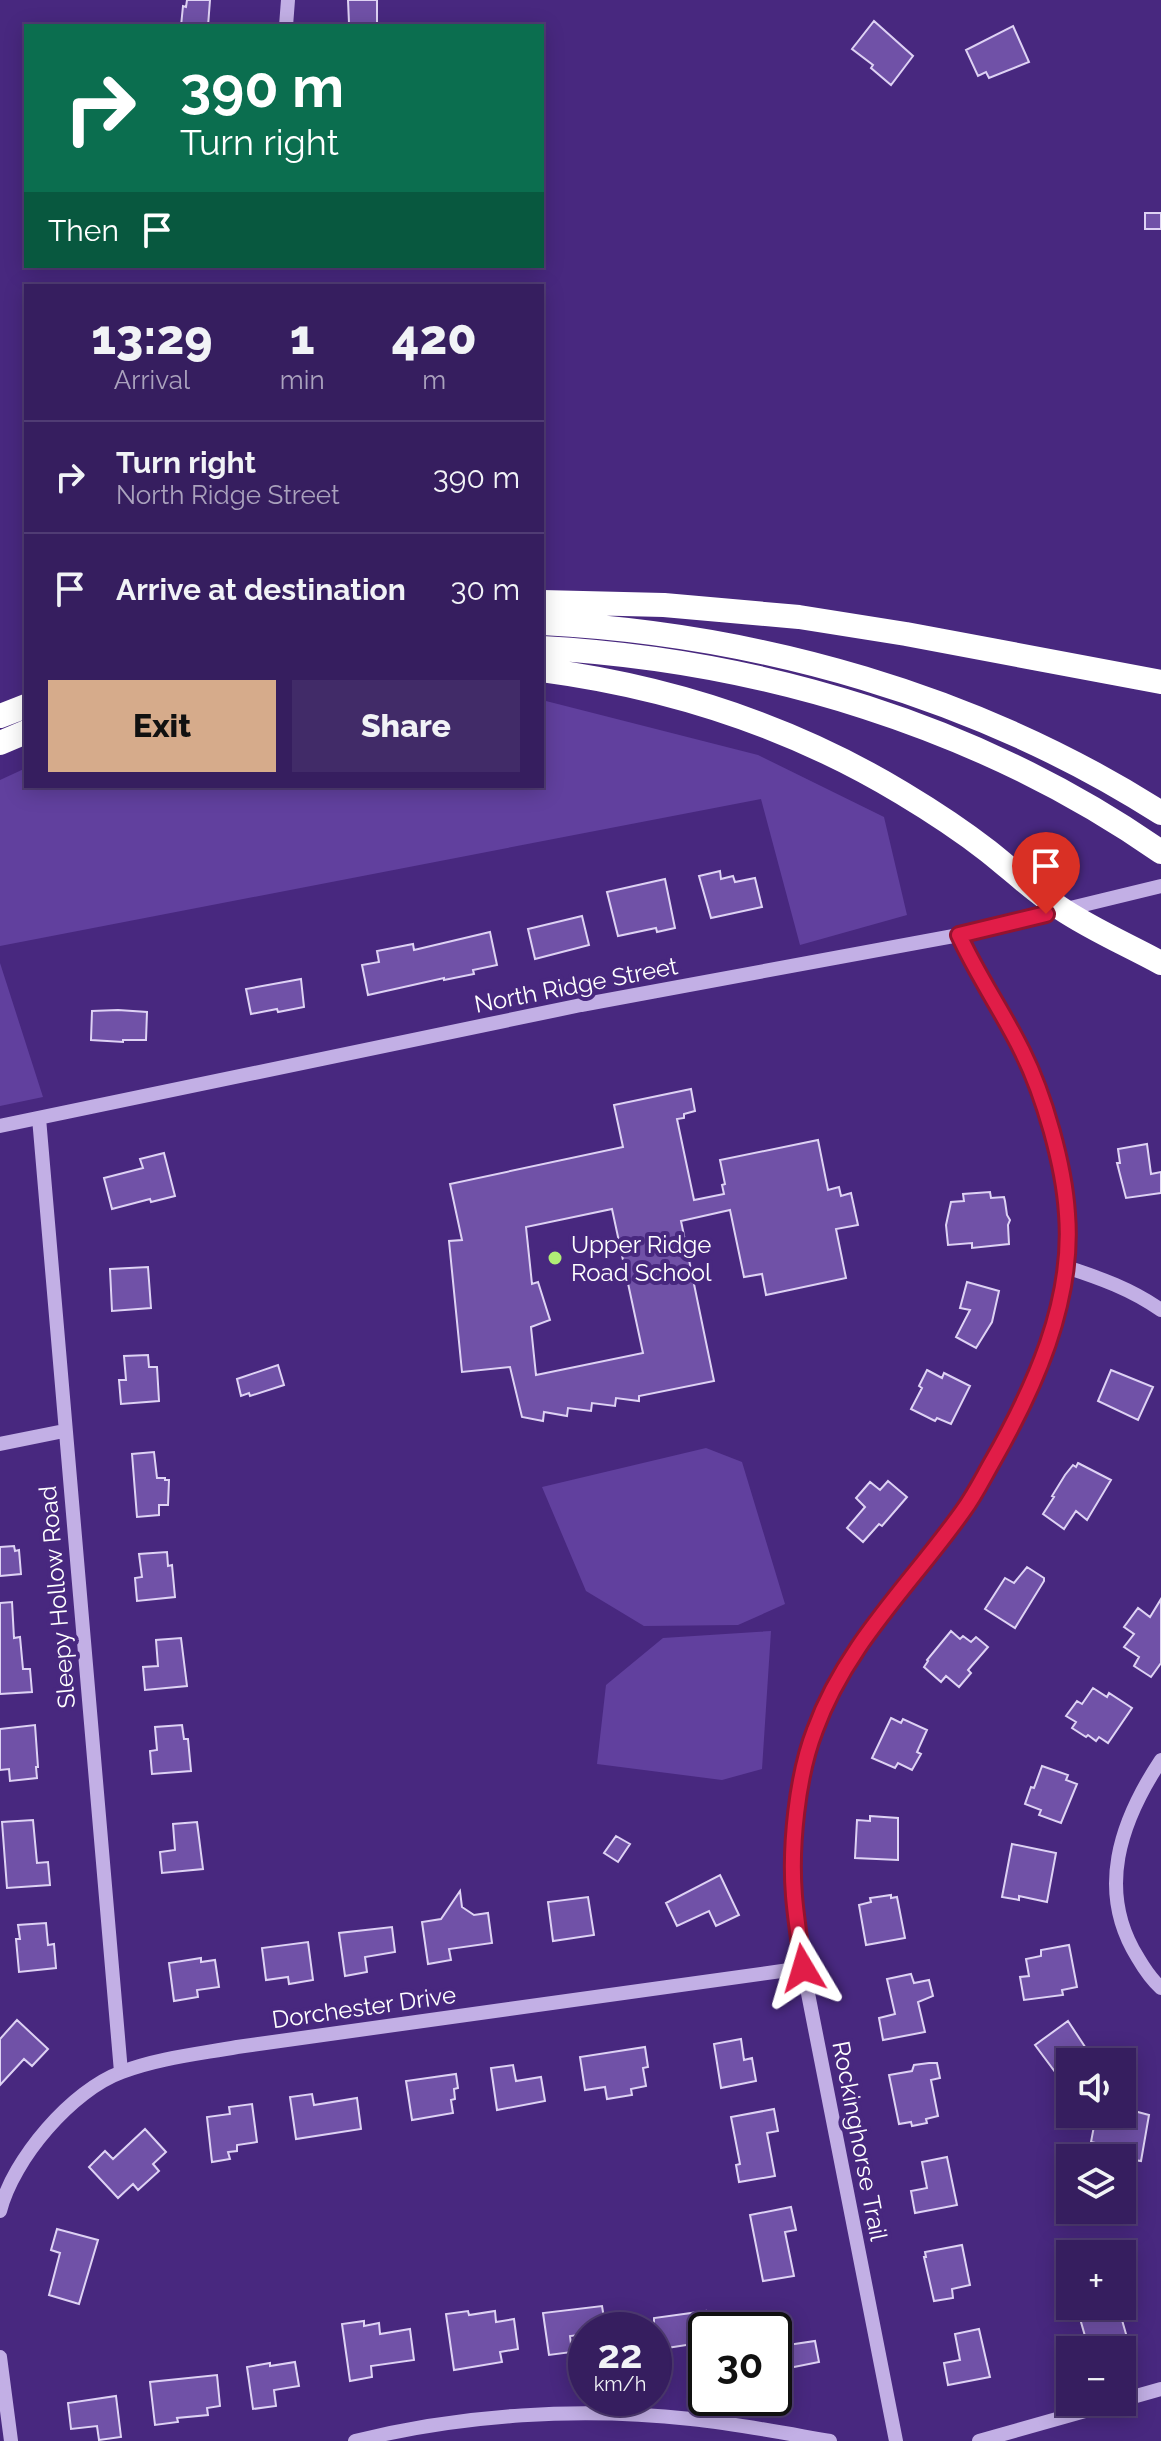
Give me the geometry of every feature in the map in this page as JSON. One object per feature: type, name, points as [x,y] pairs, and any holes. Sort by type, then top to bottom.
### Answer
[{"type":"highway","points":[[544,602],[664,605],[787,616],[906,634],[1161,682]]},
{"type":"highway","points":[[544,623],[624,629],[716,643],[796,660],[874,682],[964,713],[1029,741],[1093,773],[1161,813]]},
{"type":"highway","points":[[544,648],[625,654],[694,664],[797,687],[863,707],[930,731],[1026,773],[1087,805],[1161,852]]},
{"type":"highway","points":[[544,670],[678,696],[819,748],[923,806],[985,849],[1062,910],[1161,963]]},
{"type":"highway","points":[[0,716],[24,707]]},
{"type":"highway","points":[[0,743],[24,733]]},
{"type":"street","points":[[286,24],[288,0]]},
{"type":"street","name":"North Ridge Street","points":[[0,1126],[581,1005],[959,935],[1161,886]]},
{"type":"street","name":"Rockinghorse Trail","points":[[896,2441],[803,1968],[794,1895],[794,1842],[801,1785],[814,1731],[835,1682],[863,1638],[965,1509],[1013,1426],[1057,1319],[1066,1267],[1068,1214],[1059,1159],[1024,1053],[959,935]]},
{"type":"street","name":"Sleepy Hollow Road","points":[[39,1118],[121,2072]]},
{"type":"street","points":[[1066,1267],[1105,1279],[1140,1295],[1161,1310]]},
{"type":"street","points":[[0,1444],[64,1431]]},
{"type":"street","points":[[1161,1760],[1135,1804],[1119,1847],[1115,1895],[1126,1938],[1151,1979],[1161,1988]]},
{"type":"street","name":"Dorchester Drive","points":[[0,2208],[21,2166],[46,2130],[80,2096],[121,2072],[237,2047],[803,1968]]},
{"type":"street","points":[[0,2357],[11,2441]]},
{"type":"street","points":[[1136,2396],[1161,2389]]},
{"type":"street","points":[[355,2441],[457,2422],[528,2415],[599,2414],[689,2419],[830,2441]]},
{"type":"street","points":[[979,2441],[1066,2416]]},
{"type":"shaded area","points":[[544,701],[758,755],[884,817],[907,915],[800,945],[761,799],[0,946],[0,780],[24,769],[24,788],[544,788]]},
{"type":"shaded area","points":[[0,963],[43,1097],[0,1106]]},
{"type":"shaded area","points":[[706,1448],[742,1462],[785,1604],[738,1625],[644,1626],[586,1591],[542,1487]]},
{"type":"shaded area","points":[[771,1631],[762,1769],[722,1780],[597,1764],[606,1685],[663,1638]]},
{"type":"building","points":[[187,0],[210,0],[208,24],[181,24],[183,6],[186,7]]},
{"type":"building","points":[[348,0],[377,0],[377,23],[349,23]]},
{"type":"building","points":[[874,21],[913,56],[891,85],[871,68],[873,65],[852,49]]},
{"type":"building","points":[[1013,26],[1029,62],[989,78],[986,72],[978,76],[966,50]]},
{"type":"building","points":[[1145,213],[1161,213],[1161,229],[1145,229]]},
{"type":"building","points":[[720,871],[721,879],[733,876],[735,882],[755,878],[762,907],[711,918],[699,876]]},
{"type":"building","points":[[665,879],[675,928],[657,932],[656,928],[618,936],[607,892]]},
{"type":"building","points":[[582,916],[589,945],[535,959],[528,929]]},
{"type":"building","points":[[490,932],[497,965],[473,970],[474,974],[368,995],[362,965],[379,962],[377,951],[413,944],[414,950]]},
{"type":"building","points":[[301,979],[304,1007],[251,1014],[246,989]]},
{"type":"building","points":[[92,1011],[147,1012],[146,1040],[91,1040]]},
{"type":"building","points":[[691,1089],[695,1111],[677,1119],[694,1200],[724,1194],[720,1160],[818,1140],[828,1190],[839,1187],[841,1196],[851,1193],[858,1225],[836,1229],[846,1278],[766,1295],[762,1274],[744,1277],[730,1210],[681,1221],[714,1381],[639,1396],[639,1401],[616,1398],[615,1406],[592,1403],[591,1411],[568,1408],[567,1416],[544,1412],[543,1421],[522,1417],[510,1367],[462,1372],[449,1241],[462,1240],[450,1184],[623,1147],[614,1105]],"holes":[[[612,1209],[643,1353],[536,1375],[531,1327],[550,1320],[538,1282],[532,1284],[526,1227]]]},
{"type":"building","points":[[1147,1144],[1151,1174],[1161,1172],[1161,1193],[1126,1198],[1117,1163],[1120,1163],[1118,1149]]},
{"type":"building","points":[[164,1153],[175,1196],[112,1209],[104,1178],[143,1168],[140,1159]]},
{"type":"building","points":[[990,1192],[991,1198],[1004,1197],[1010,1220],[1009,1244],[972,1248],[972,1243],[948,1245],[946,1225],[951,1202],[964,1201],[963,1194]]},
{"type":"building","points":[[148,1267],[151,1308],[112,1311],[110,1269]]},
{"type":"building","points":[[967,1282],[999,1291],[992,1322],[976,1348],[956,1337],[970,1310],[960,1308]]},
{"type":"building","points":[[148,1355],[149,1367],[157,1367],[159,1401],[121,1404],[119,1380],[126,1380],[124,1356]]},
{"type":"building","points":[[278,1365],[284,1385],[241,1396],[237,1379]]},
{"type":"building","points":[[927,1370],[942,1378],[944,1373],[970,1386],[951,1424],[937,1418],[935,1421],[911,1409]]},
{"type":"building","points":[[1111,1370],[1153,1387],[1138,1420],[1098,1401]]},
{"type":"building","points":[[154,1452],[157,1478],[169,1480],[168,1505],[159,1505],[159,1515],[137,1517],[132,1454]]},
{"type":"building","points":[[1078,1463],[1111,1480],[1087,1520],[1076,1511],[1064,1529],[1043,1514],[1065,1475]]},
{"type":"building","points":[[888,1481],[907,1497],[863,1542],[847,1528],[865,1507],[856,1498],[870,1482],[880,1490]]},
{"type":"building","points":[[14,1546],[15,1551],[19,1550],[21,1574],[0,1576],[0,1547]]},
{"type":"building","points":[[167,1552],[168,1566],[172,1565],[175,1597],[137,1601],[135,1578],[142,1577],[139,1554]]},
{"type":"building","points":[[1027,1567],[1044,1581],[1015,1628],[985,1609],[1005,1578],[1014,1583]]},
{"type":"building","points":[[1161,1599],[1161,1663],[1151,1677],[1134,1666],[1139,1657],[1124,1647],[1134,1634],[1124,1627],[1138,1608],[1150,1617]]},
{"type":"building","points":[[12,1602],[14,1638],[20,1637],[23,1669],[30,1669],[32,1692],[0,1694],[0,1603]]},
{"type":"building","points":[[951,1631],[960,1639],[963,1636],[971,1642],[976,1637],[988,1647],[968,1670],[971,1673],[959,1687],[946,1676],[941,1682],[924,1667]]},
{"type":"building","points":[[181,1638],[187,1686],[145,1690],[143,1667],[158,1666],[156,1640]]},
{"type":"building","points":[[1093,1688],[1107,1697],[1109,1693],[1132,1708],[1108,1743],[1099,1737],[1096,1741],[1088,1735],[1086,1737],[1072,1728],[1076,1722],[1066,1716],[1077,1701],[1082,1704]]},
{"type":"building","points":[[891,1718],[901,1723],[903,1719],[927,1730],[917,1752],[921,1754],[912,1770],[898,1763],[895,1768],[872,1758]]},
{"type":"building","points":[[35,1725],[37,1778],[10,1781],[9,1769],[0,1770],[0,1729]]},
{"type":"building","points":[[182,1725],[184,1739],[188,1739],[191,1771],[152,1774],[150,1751],[157,1750],[155,1727]]},
{"type":"building","points":[[1042,1766],[1068,1775],[1066,1780],[1077,1784],[1061,1823],[1039,1815],[1041,1810],[1025,1804]]},
{"type":"building","points":[[870,1816],[898,1818],[898,1860],[855,1858],[857,1820],[870,1821]]},
{"type":"building","points":[[33,1820],[37,1863],[48,1862],[50,1885],[7,1888],[2,1822]]},
{"type":"building","points":[[197,1822],[203,1869],[162,1873],[160,1852],[175,1850],[173,1824]]},
{"type":"building","points":[[616,1836],[630,1844],[618,1862],[604,1853]]},
{"type":"building","points":[[1012,1844],[1056,1853],[1047,1902],[1019,1896],[1019,1900],[1002,1897]]},
{"type":"building","points":[[720,1875],[739,1915],[716,1926],[709,1911],[677,1926],[666,1903]]},
{"type":"building","points":[[460,1891],[462,1907],[474,1915],[488,1913],[492,1943],[449,1949],[451,1960],[428,1964],[422,1922],[441,1919]]},
{"type":"building","points":[[891,1895],[891,1898],[897,1897],[905,1938],[866,1945],[859,1905],[871,1902],[870,1898]]},
{"type":"building","points":[[588,1897],[594,1935],[553,1941],[548,1902]]},
{"type":"building","points":[[46,1923],[48,1945],[54,1944],[56,1968],[19,1972],[18,1925]]},
{"type":"building","points":[[392,1927],[395,1952],[365,1957],[367,1972],[345,1976],[339,1933]]},
{"type":"building","points":[[308,1942],[313,1980],[289,1984],[288,1977],[266,1980],[262,1948]]},
{"type":"building","points":[[1069,1945],[1077,1987],[1062,1990],[1063,1995],[1024,2000],[1020,1977],[1029,1976],[1026,1959],[1041,1956],[1041,1950]]},
{"type":"building","points":[[201,1958],[201,1962],[215,1960],[219,1987],[197,1990],[198,1997],[174,2001],[169,1963]]},
{"type":"building","points":[[911,1974],[914,1983],[929,1980],[933,1996],[918,2002],[925,2032],[883,2040],[879,2018],[895,2014],[887,1979]]},
{"type":"building","points":[[17,2020],[48,2049],[32,2066],[24,2059],[0,2085],[0,2039]]},
{"type":"building","points":[[1068,2021],[1086,2048],[1056,2048],[1056,2073],[1035,2045]]},
{"type":"building","points":[[741,2039],[744,2060],[752,2058],[756,2081],[721,2088],[714,2044]]},
{"type":"building","points":[[645,2047],[648,2067],[643,2068],[646,2086],[631,2089],[632,2095],[607,2099],[605,2087],[585,2090],[580,2057]]},
{"type":"building","points":[[937,2063],[940,2078],[931,2080],[938,2116],[926,2119],[927,2123],[912,2126],[911,2122],[899,2124],[889,2075],[912,2071],[914,2065]]},
{"type":"building","points":[[513,2065],[516,2081],[541,2077],[545,2101],[497,2110],[491,2068]]},
{"type":"building","points":[[456,2074],[458,2088],[454,2089],[455,2099],[451,2100],[453,2113],[412,2120],[406,2081]]},
{"type":"building","points":[[312,2094],[314,2105],[357,2098],[361,2129],[296,2139],[290,2097]]},
{"type":"building","points":[[252,2104],[257,2142],[237,2145],[237,2151],[228,2152],[230,2159],[212,2162],[207,2117],[230,2114],[229,2107]]},
{"type":"building","points":[[774,2109],[778,2131],[767,2133],[775,2176],[739,2182],[736,2165],[740,2164],[731,2117]]},
{"type":"building","points":[[1136,2112],[1149,2115],[1141,2161],[1136,2160],[1136,2144],[1091,2142],[1094,2128],[1136,2128]]},
{"type":"building","points":[[145,2129],[166,2152],[153,2164],[159,2171],[138,2190],[133,2184],[118,2198],[89,2167],[105,2151],[113,2159]]},
{"type":"building","points":[[947,2157],[957,2205],[915,2213],[911,2191],[927,2188],[922,2162]]},
{"type":"building","points":[[791,2207],[796,2230],[785,2232],[794,2276],[763,2281],[750,2215]]},
{"type":"building","points":[[57,2229],[98,2240],[79,2304],[49,2295],[60,2253],[51,2250]]},
{"type":"building","points":[[962,2245],[970,2285],[952,2289],[953,2298],[934,2301],[925,2252]]},
{"type":"building","points":[[602,2306],[603,2312],[568,2312],[568,2353],[549,2355],[543,2313]]},
{"type":"building","points":[[468,2311],[469,2315],[495,2311],[496,2322],[514,2319],[518,2349],[500,2352],[502,2362],[454,2370],[446,2314]]},
{"type":"building","points":[[688,2313],[688,2345],[672,2347],[672,2316]]},
{"type":"building","points":[[1080,2320],[1122,2320],[1127,2336],[1085,2336]]},
{"type":"building","points":[[364,2321],[364,2326],[379,2323],[380,2334],[410,2329],[414,2360],[371,2366],[372,2377],[350,2381],[342,2324]]},
{"type":"building","points":[[979,2329],[990,2377],[948,2385],[944,2363],[960,2360],[955,2334]]},
{"type":"building","points":[[815,2341],[819,2362],[792,2367],[792,2344]]},
{"type":"building","points":[[295,2362],[299,2386],[274,2390],[276,2406],[253,2409],[247,2367]]},
{"type":"building","points":[[217,2375],[220,2406],[207,2408],[208,2415],[177,2418],[178,2422],[155,2425],[150,2382]]},
{"type":"building","points":[[116,2396],[121,2437],[99,2440],[97,2426],[71,2429],[68,2403]]},
{"type":"place","name":"Upper Ridge Road School","points":[[555,1258]]},
{"type":"route","points":[[803,1968],[794,1895],[794,1842],[801,1785],[814,1731],[835,1682],[863,1638],[965,1509],[1013,1426],[1057,1319],[1066,1267],[1068,1214],[1059,1159],[1024,1053],[959,935],[1046,914]]}]
